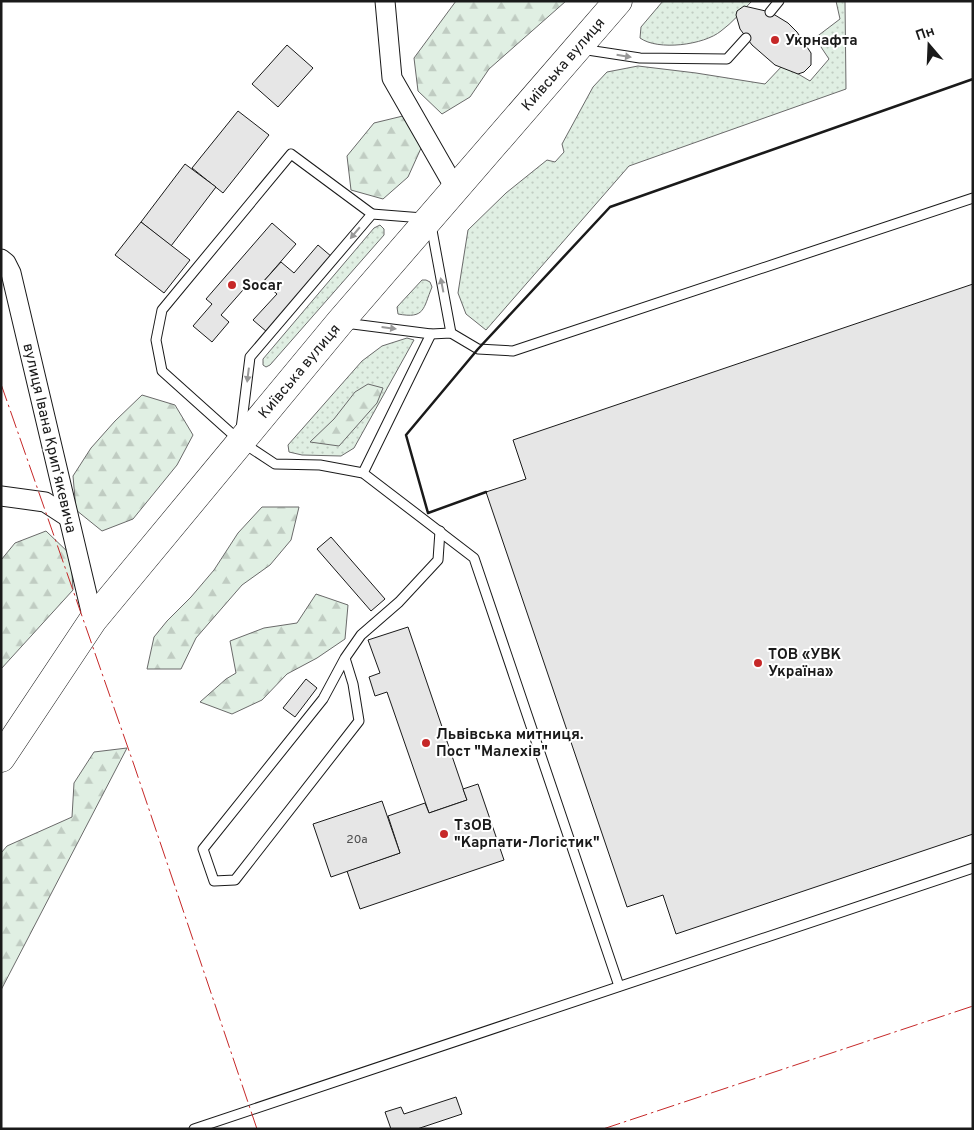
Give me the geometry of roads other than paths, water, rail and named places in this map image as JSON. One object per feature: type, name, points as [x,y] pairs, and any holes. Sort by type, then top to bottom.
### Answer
[{"type":"highway","name":"Київська вулиця","points":[[3,751],[93,620],[340,322],[576,48],[605,7]]},
{"type":"street","points":[[385,1],[392,78],[455,188]]},
{"type":"street","name":"вулиця Івана Крипʼякевича","points":[[1,259],[6,263],[11,273],[93,620]]},
{"type":"street","points":[[1,496],[46,502],[68,517]]},
{"type":"lane","points":[[770,12],[779,1]]},
{"type":"lane","points":[[576,48],[640,58],[727,59],[746,38]]},
{"type":"lane","points":[[451,333],[430,218],[372,214],[291,154],[162,310],[156,340],[162,371],[240,441],[275,464],[320,465],[363,473],[474,558],[619,986]]},
{"type":"lane","points":[[340,322],[431,334],[451,333],[478,349],[513,351],[973,198]]},
{"type":"lane","points":[[240,441],[250,357],[372,214]]},
{"type":"lane","points":[[363,473],[431,334]]},
{"type":"lane","points":[[345,658],[359,722],[235,880],[214,880],[203,849],[323,699],[345,658],[361,635],[399,602],[438,560],[440,531]]},
{"type":"lane","points":[[194,1129],[973,868]]},
{"type":"place","name":"Укрнафта","points":[[775,40]]},
{"type":"place","name":"Socar","points":[[232,285]]},
{"type":"place","name":"ТОВ «УВК Україна»","points":[[758,663]]},
{"type":"place","name":"Львівська митниця. Пост \"Малехів\"","points":[[426,743]]},
{"type":"place","name":"ТзОВ \"Карпати-Логістик\"","points":[[444,834]]}]
